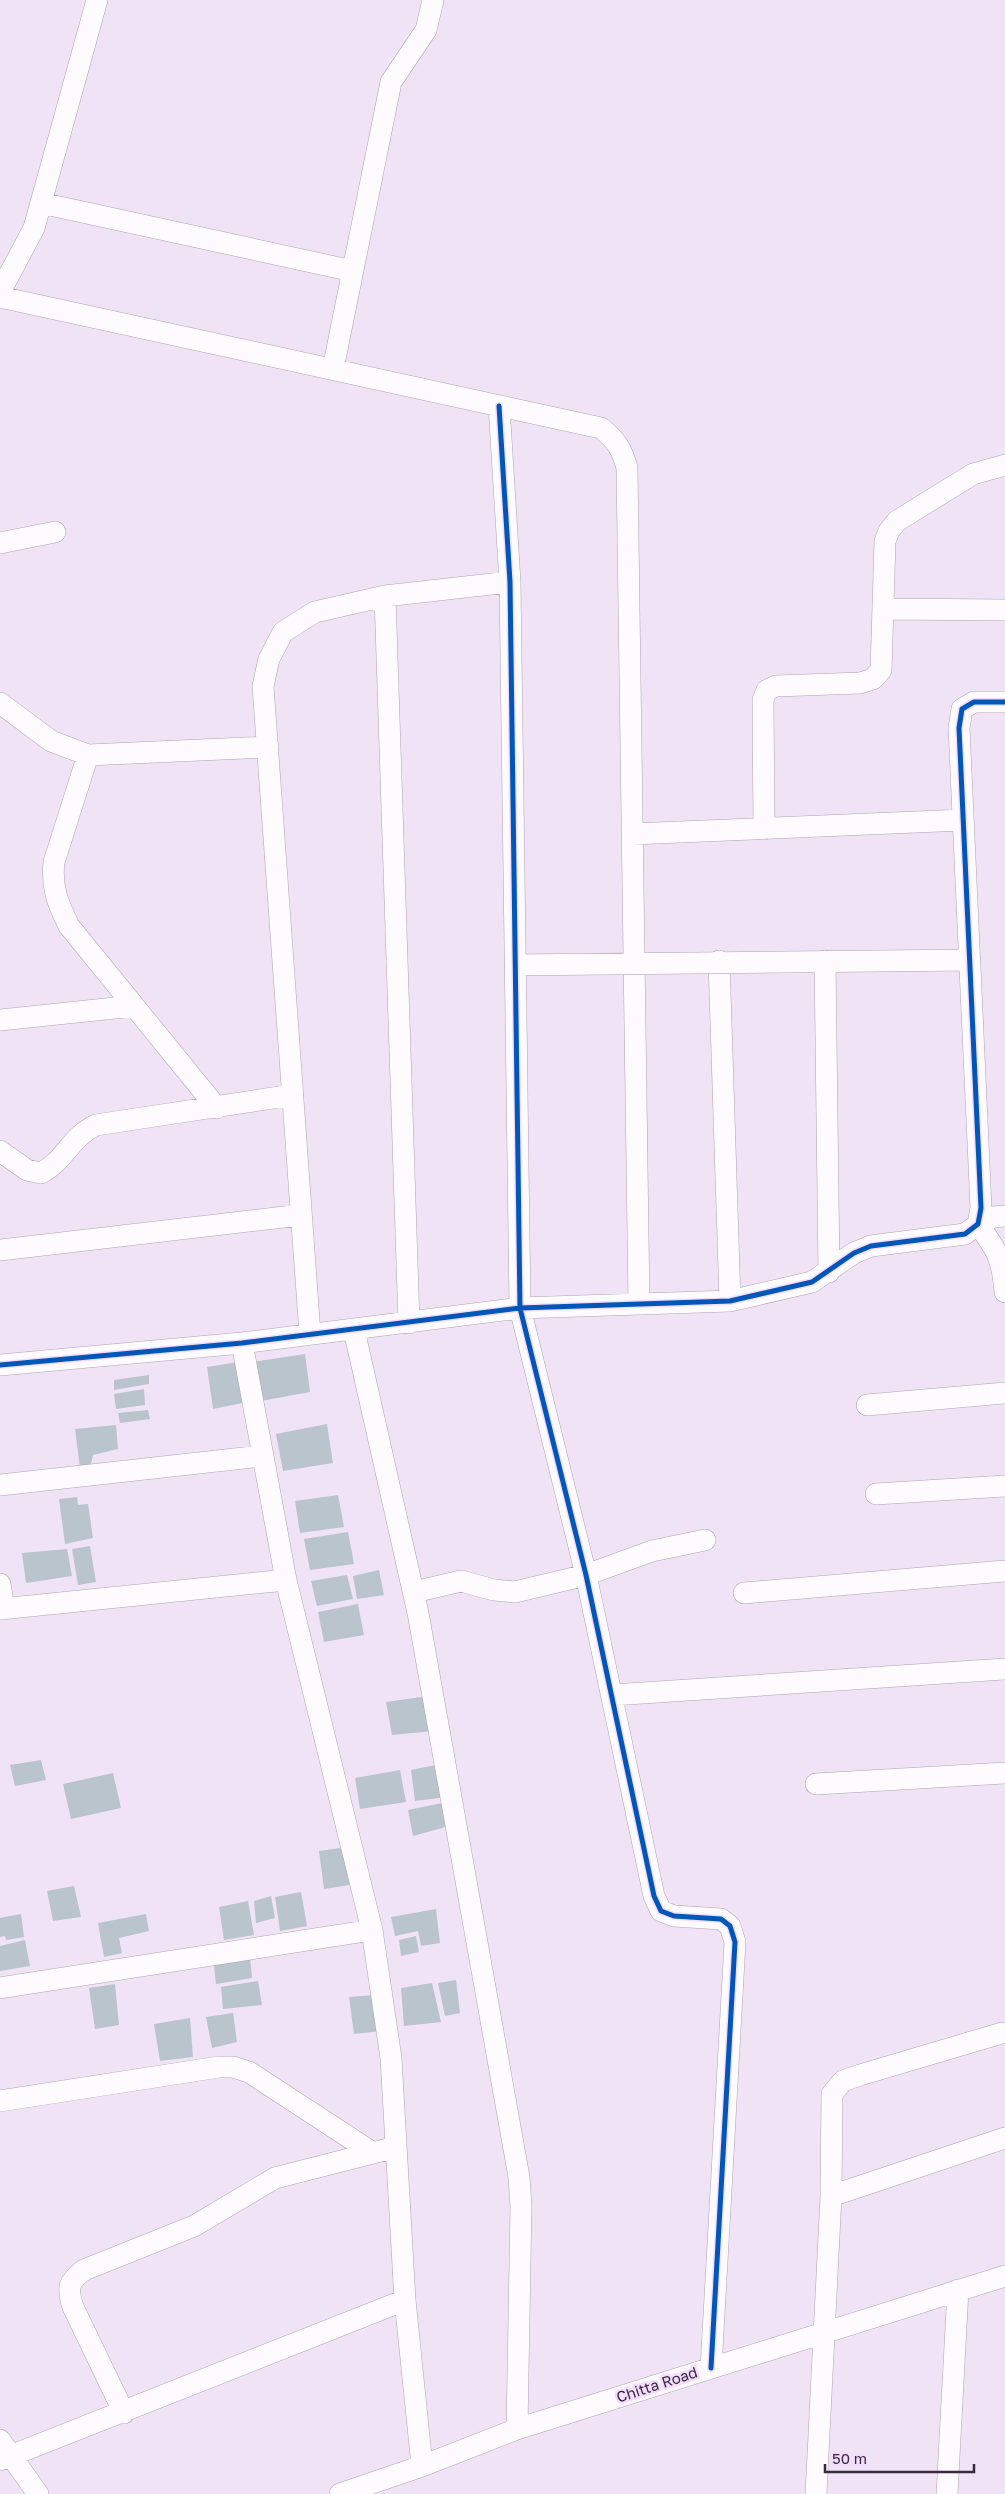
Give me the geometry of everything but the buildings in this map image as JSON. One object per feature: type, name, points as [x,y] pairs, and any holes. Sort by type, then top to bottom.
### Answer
[{"type":"street","points":[[0,292],[34,228],[97,0]]},
{"type":"street","points":[[333,369],[391,82],[426,30],[433,0]]},
{"type":"street","points":[[41,203],[353,271]]},
{"type":"street","points":[[0,297],[601,428],[615,439],[623,450],[627,468],[638,1304]]},
{"type":"street","points":[[499,406],[510,582],[520,1308],[586,1575],[654,1896],[661,1911],[674,1916],[721,1919],[730,1926],[735,1942],[711,2368]]},
{"type":"street","points":[[764,829],[763,700],[768,690],[776,686],[860,683],[873,679],[881,670],[885,609],[885,541],[889,531],[897,521],[973,474],[1005,465]]},
{"type":"street","points":[[0,543],[55,532]]},
{"type":"street","points":[[310,1334],[263,686],[269,659],[283,632],[315,612],[385,596],[510,582]]},
{"type":"street","points":[[385,596],[409,1323]]},
{"type":"street","points":[[885,609],[1005,610]]},
{"type":"street","points":[[1005,702],[974,702],[962,709],[959,728],[982,1208],[978,1224],[998,1252],[1002,1264],[1005,1292]]},
{"type":"street","points":[[0,703],[51,741],[88,755],[268,747]]},
{"type":"street","points":[[88,755],[54,862],[52,879],[57,902],[69,926],[217,1108]]},
{"type":"street","points":[[632,834],[963,820]]},
{"type":"street","points":[[515,965],[719,961],[970,960]]},
{"type":"street","points":[[719,961],[730,1301]]},
{"type":"street","points":[[825,961],[829,1272]]},
{"type":"street","points":[[0,1020],[134,1006]]},
{"type":"street","points":[[0,1151],[27,1170],[41,1173],[54,1167],[74,1139],[96,1125],[217,1108],[292,1095]]},
{"type":"street","points":[[0,1250],[301,1215]]},
{"type":"street","points":[[0,1365],[242,1343],[520,1308],[730,1301],[812,1282],[854,1254],[870,1246],[965,1234],[978,1224],[994,1217],[1005,1216]]},
{"type":"street","points":[[354,1330],[414,1592],[519,2177],[521,2206],[517,2429]]},
{"type":"street","points":[[242,1343],[286,1580],[372,1930],[391,2058],[405,2300],[422,2466]]},
{"type":"street","points":[[867,1405],[1005,1393]]},
{"type":"street","points":[[0,1485],[262,1456]]},
{"type":"street","points":[[876,1494],[1005,1486]]},
{"type":"street","points":[[414,1592],[461,1581],[494,1590],[515,1592],[586,1575],[652,1550],[705,1540]]},
{"type":"street","points":[[744,1593],[1005,1571]]},
{"type":"street","points":[[0,1584],[2,1609],[286,1580]]},
{"type":"street","points":[[612,1695],[1005,1669]]},
{"type":"street","points":[[816,1784],[1005,1772]]},
{"type":"street","points":[[0,1988],[372,1930]]},
{"type":"street","points":[[816,2494],[831,2196],[832,2094],[843,2082],[1002,2033]]},
{"type":"street","points":[[0,2101],[219,2067],[233,2067],[249,2072],[373,2153]]},
{"type":"street","points":[[831,2196],[1005,2138]]},
{"type":"street","points":[[124,2413],[73,2307],[68,2292],[72,2278],[84,2270],[194,2226],[275,2178],[396,2147]]},
{"type":"street","name":"Chitta Road","points":[[340,2494],[422,2466],[517,2429],[1005,2276]]},
{"type":"street","points":[[947,2494],[958,2290]]},
{"type":"street","points":[[38,2494],[4,2452],[124,2413],[405,2300]]},
{"type":"cycle path","points":[[499,406],[510,582],[520,1308],[586,1575],[654,1896],[661,1911],[674,1916],[721,1919],[730,1926],[735,1942],[711,2368]]},
{"type":"cycle path","points":[[0,1365],[242,1343],[520,1308],[730,1301],[812,1282],[854,1253],[871,1246],[965,1234],[978,1224],[981,1208],[959,728],[962,709],[974,702],[1005,702]]}]
